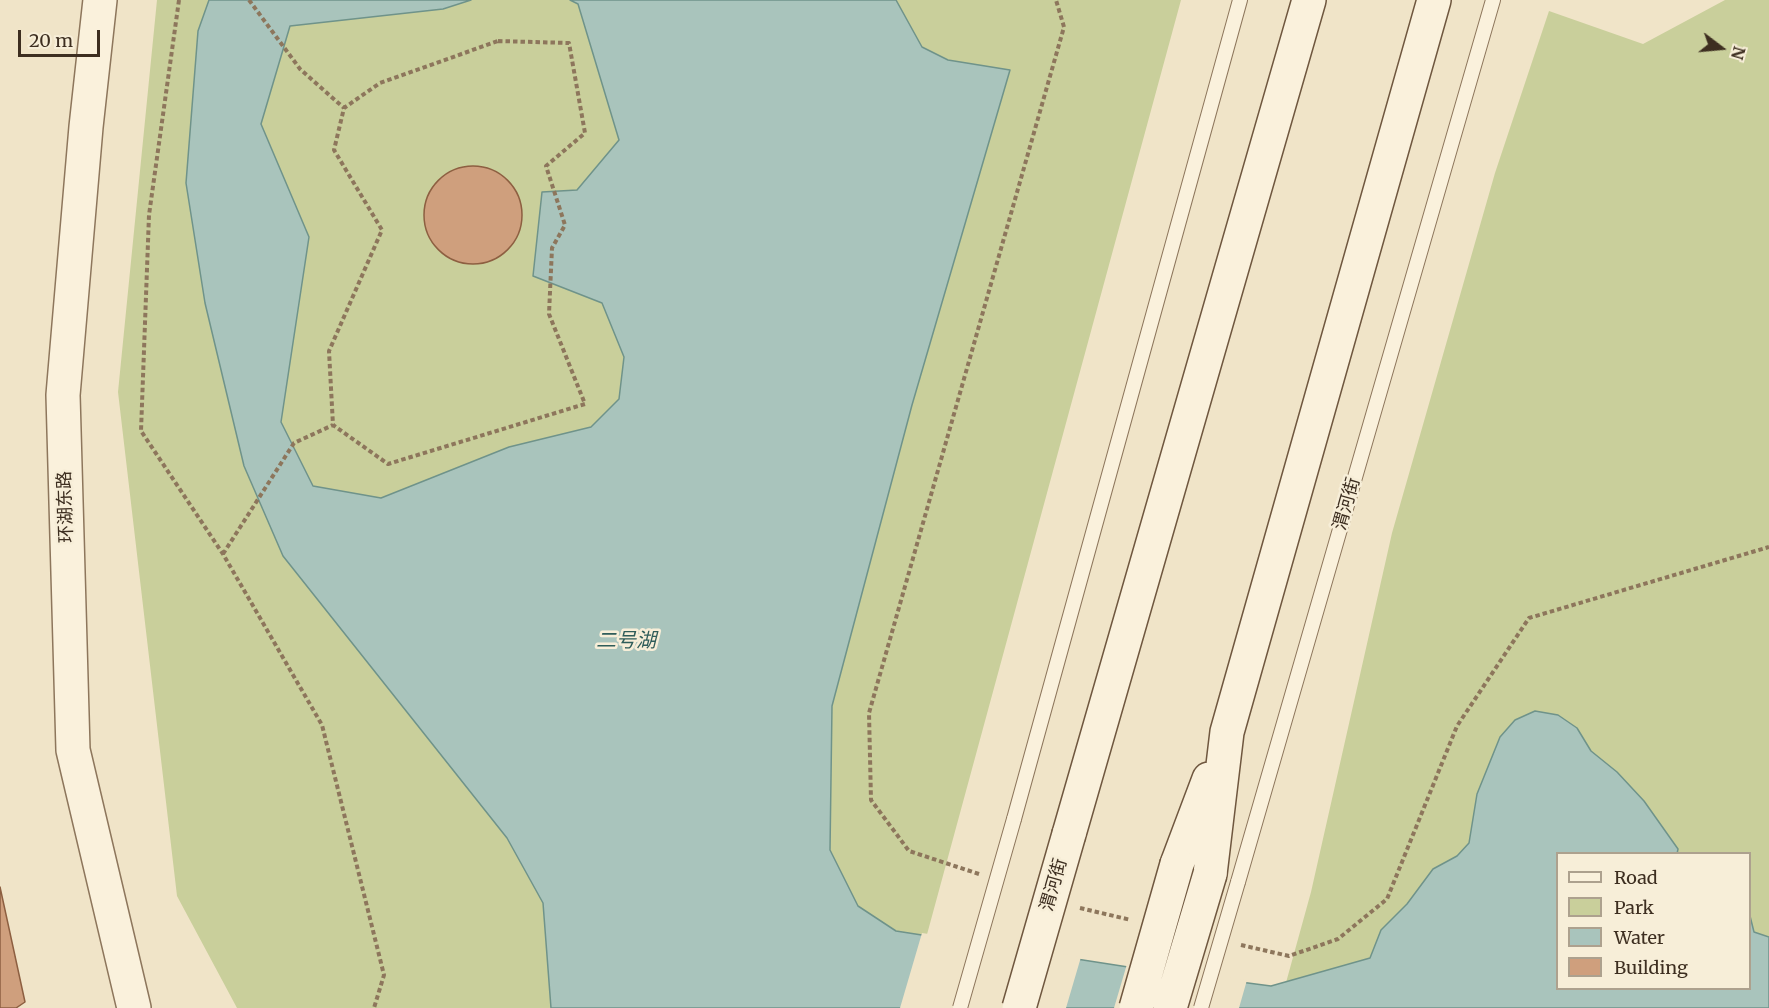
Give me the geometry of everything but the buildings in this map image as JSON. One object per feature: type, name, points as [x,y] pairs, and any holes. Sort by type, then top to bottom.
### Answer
[{"type":"main road","name":"环湖东路","points":[[100,0],[86,128],[63,395],[74,750],[134,1008]]},
{"type":"main road","name":"渭河街","points":[[1018,1008],[1309,0]]},
{"type":"main road","name":"渭河街","points":[[1170,1008],[1224,878],[1227,732],[1434,0]]},
{"type":"main road","points":[[1136,1008],[1177,864],[1227,732]]},
{"type":"lane","points":[[960,1008],[1240,0]]},
{"type":"lane","name":"渭河街","points":[[1202,1008],[1224,878],[1493,0]]},
{"type":"path","points":[[179,0],[149,215],[141,431],[223,554],[322,725],[384,975],[374,1008]]},
{"type":"path","points":[[249,0],[300,69],[344,108]]},
{"type":"path","points":[[989,878],[909,851],[871,800],[869,713],[1064,27],[1056,0]]},
{"type":"path","points":[[498,41],[569,43],[585,133],[546,166],[565,225],[552,248],[549,314],[585,404],[388,464],[333,425],[329,351],[382,230],[334,150],[344,108],[380,83],[498,41]]},
{"type":"path","points":[[223,554],[294,443],[333,425]]},
{"type":"path","points":[[1231,943],[1289,956],[1338,939],[1387,900],[1457,726],[1529,618],[1769,547]]},
{"type":"path","points":[[1068,904],[1138,922]]},
{"type":"green space","points":[[157,0],[1181,0],[907,1008],[237,1008],[177,896],[118,392]]},
{"type":"green space","points":[[1725,0],[1769,0],[1769,1008],[1279,1008],[1311,892],[1392,533],[1495,173],[1549,11],[1643,44]]},
{"type":"water","name":"二号湖","points":[[209,0],[471,0],[443,9],[290,26],[261,124],[309,237],[281,422],[313,486],[381,498],[509,447],[591,427],[619,399],[624,357],[602,303],[533,276],[542,192],[577,190],[619,140],[578,4],[570,0],[896,0],[922,47],[948,60],[1010,70],[912,405],[832,706],[830,850],[858,906],[896,931],[1141,969],[1271,986],[1370,958],[1381,930],[1407,904],[1433,869],[1457,856],[1469,843],[1477,794],[1500,737],[1515,720],[1535,711],[1558,715],[1577,728],[1591,751],[1617,772],[1644,801],[1678,849],[1677,852],[1556,852],[1556,990],[1751,990],[1751,920],[1754,932],[1769,937],[1769,1008],[551,1008],[543,903],[507,838],[283,556],[244,466],[205,303],[186,183],[198,31]]},
{"type":"pier","points":[[922,933],[1081,957],[1066,1008],[900,1008]]},
{"type":"pier","points":[[1127,964],[1247,980],[1239,1008],[1114,1008]]}]
